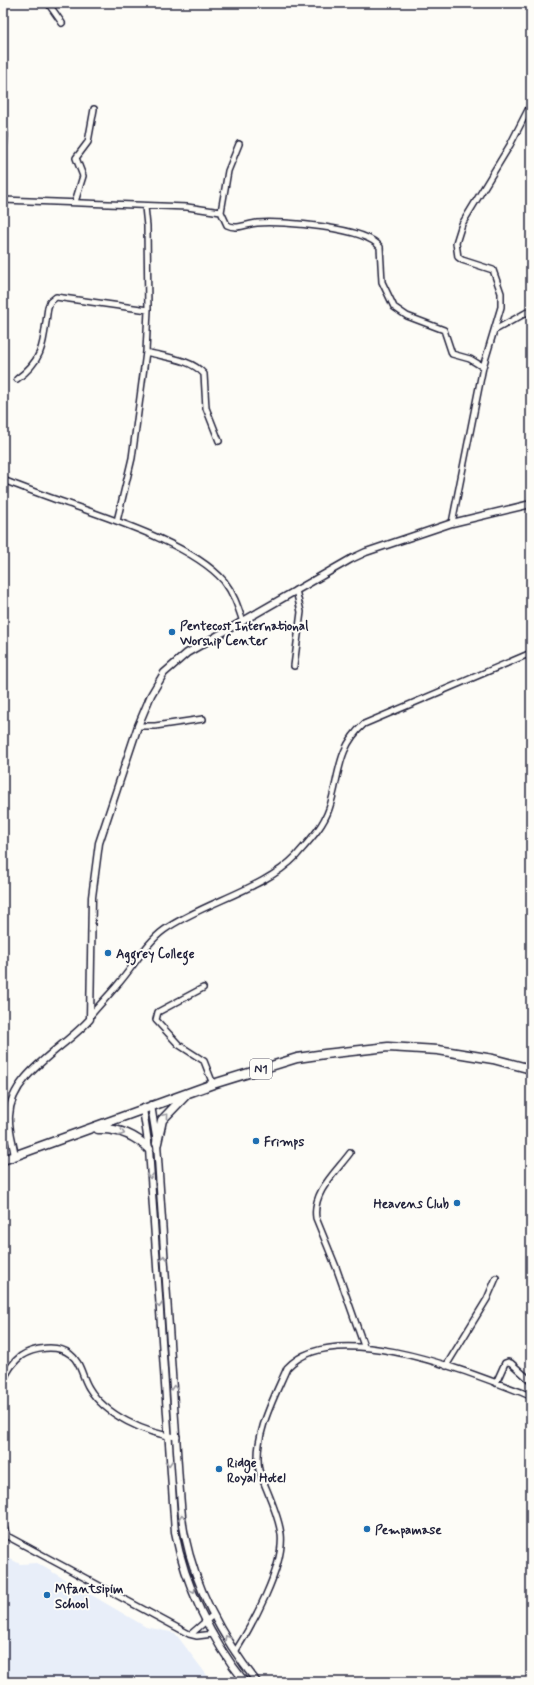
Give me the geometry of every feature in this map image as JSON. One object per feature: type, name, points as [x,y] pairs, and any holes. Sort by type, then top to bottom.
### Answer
[{"type":"highway","name":"N1","points":[[3,1160],[91,1130],[151,1105],[297,1058],[347,1050],[388,1047],[438,1050],[493,1059],[531,1070]]},
{"type":"highway","points":[[157,1144],[162,1120],[186,1094]]},
{"type":"highway","points":[[91,1130],[108,1129],[120,1131],[140,1141],[149,1150]]},
{"type":"street","points":[[48,3],[62,23]]},
{"type":"street","points":[[452,523],[483,367],[495,330],[502,299],[496,274],[489,267],[462,260],[458,257],[456,243],[462,224],[510,145],[531,104]]},
{"type":"street","points":[[75,202],[83,176],[76,158],[88,142],[94,110]]},
{"type":"street","points":[[3,121],[5,135],[3,160]]},
{"type":"street","points":[[239,144],[228,171],[221,212],[224,220],[231,227],[262,223],[311,226],[353,232],[376,242],[380,247],[384,288],[394,307],[407,316],[444,330],[452,354],[470,359],[483,367]]},
{"type":"street","points":[[3,200],[75,202],[145,207],[187,207],[221,212]]},
{"type":"street","points":[[117,521],[132,458],[146,352],[148,310],[147,226],[145,207]]},
{"type":"street","points":[[17,379],[29,370],[38,357],[48,307],[50,302],[56,298],[148,310]]},
{"type":"street","points":[[495,330],[531,310]]},
{"type":"street","points":[[146,352],[185,362],[201,370],[204,374],[206,408],[219,441]]},
{"type":"street","points":[[3,480],[117,521],[176,547],[207,567],[223,580],[233,594],[242,622]]},
{"type":"street","points":[[91,1015],[92,897],[102,832],[138,726],[151,695],[164,673],[187,653],[296,590],[366,552],[452,523],[531,504]]},
{"type":"street","points":[[294,666],[300,612],[296,590]]},
{"type":"street","points":[[15,1156],[9,1116],[12,1102],[19,1086],[55,1050],[88,1021],[91,1015],[163,931],[266,878],[290,862],[314,834],[329,810],[344,750],[353,734],[364,724],[502,664],[531,653]]},
{"type":"street","points":[[138,726],[154,726],[203,719]]},
{"type":"street","points":[[203,988],[158,1012],[156,1020],[179,1045],[204,1060],[213,1084]]},
{"type":"street","points":[[151,1105],[157,1144],[185,1535],[197,1577],[213,1615],[235,1652],[257,1682]]},
{"type":"street","points":[[143,1109],[149,1150],[176,1537],[190,1584],[213,1634],[229,1660],[246,1682],[252,1676]]},
{"type":"street","points":[[350,1153],[320,1193],[316,1202],[315,1211],[364,1346]]},
{"type":"street","points":[[446,1366],[487,1298],[496,1278]]},
{"type":"street","points":[[235,1652],[252,1623],[275,1569],[281,1550],[279,1524],[257,1461],[264,1427],[279,1385],[287,1368],[297,1358],[324,1349],[364,1346],[398,1353],[446,1366],[531,1396]]},
{"type":"street","points":[[3,1381],[20,1357],[30,1351],[48,1348],[60,1349],[68,1352],[76,1359],[90,1390],[112,1413],[142,1427],[168,1436],[177,1437]]},
{"type":"street","points":[[496,1383],[505,1363],[508,1362],[531,1381]]},
{"type":"street","points":[[3,1524],[5,1536],[191,1634],[205,1636],[213,1634]]},
{"type":"street","points":[[191,1634],[213,1615]]},
{"type":"shaded area","name":"Mfantsipim School","points":[[3,1555],[20,1564],[37,1563],[146,1627],[175,1633],[212,1682],[3,1682]]},
{"type":"place","name":"Pentecost International Worship Center","points":[[172,632]]},
{"type":"place","name":"Aggrey College","points":[[108,953]]},
{"type":"place","name":"Frimps","points":[[256,1141]]},
{"type":"place","name":"Heavens Club","points":[[457,1203]]},
{"type":"place","name":"Ridge Royal Hotel","points":[[219,1469]]},
{"type":"place","name":"Pempamase","points":[[367,1529]]},
{"type":"place","name":"Mfantsipim School","points":[[47,1595]]}]
